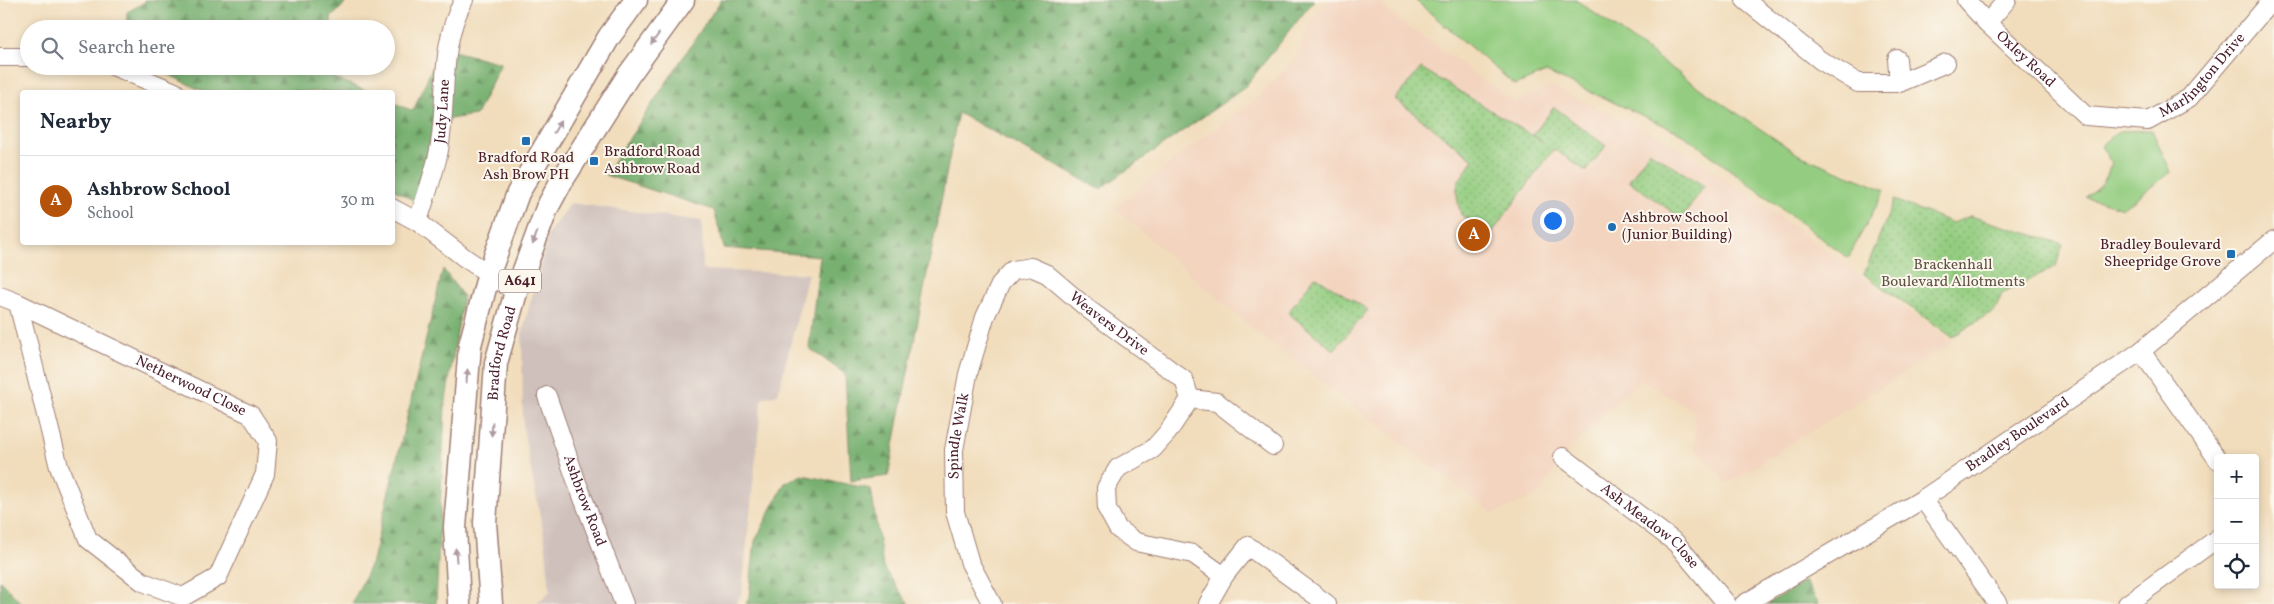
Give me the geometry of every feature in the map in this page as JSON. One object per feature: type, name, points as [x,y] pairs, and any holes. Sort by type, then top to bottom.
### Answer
[{"type":"main road","name":"Bradford Road","points":[[460,604],[455,527],[469,354],[489,273],[518,193],[609,37],[636,0]]},
{"type":"main road","name":"Bradford Road","points":[[491,604],[485,523],[496,363],[516,292],[546,208],[628,76],[683,0]]},
{"type":"main road","points":[[518,193],[546,208]]},
{"type":"street","name":"Judy Lane","points":[[418,222],[438,155],[449,39],[456,14],[464,0]]},
{"type":"street","points":[[1745,0],[1820,60],[1858,84],[1899,83],[1946,63]]},
{"type":"street","name":"Oxley Road","points":[[1966,0],[1986,23],[2086,116]]},
{"type":"street","points":[[1986,23],[2007,0]]},
{"type":"street","name":"Marlington Drive","points":[[2086,116],[2148,121],[2189,98],[2272,0]]},
{"type":"street","points":[[0,57],[20,57]]},
{"type":"street","points":[[1897,59],[1899,83]]},
{"type":"street","points":[[134,75],[170,90]]},
{"type":"street","points":[[395,210],[418,222],[465,258],[516,292]]},
{"type":"street","name":"Bradley Boulevard","points":[[1744,604],[1923,499],[2141,351],[2274,240]]},
{"type":"street","name":"Weavers Drive","points":[[1013,270],[1031,267],[1047,274],[1088,309],[1184,380],[1190,399]]},
{"type":"street","name":"Spindle Walk","points":[[992,604],[970,563],[955,512],[954,450],[968,374],[985,317],[1002,284],[1013,270]]},
{"type":"street","name":"Netherwood Close","points":[[0,296],[18,303],[251,415],[268,441],[265,474],[218,577],[183,597],[143,582],[88,539],[59,467],[18,303]]},
{"type":"street","points":[[2141,351],[2214,454]]},
{"type":"street","name":"Ashbrow Road","points":[[547,396],[576,480],[624,604]]},
{"type":"street","points":[[1224,576],[1193,554],[1136,542],[1118,529],[1107,509],[1106,488],[1118,468],[1153,449],[1168,432],[1190,399],[1217,402],[1273,446]]},
{"type":"street","name":"Ash Meadow Close","points":[[1563,457],[1676,543],[1727,604]]},
{"type":"street","points":[[1923,499],[1998,604]]},
{"type":"street","points":[[2127,604],[2214,541]]},
{"type":"street","points":[[1208,604],[1224,576],[1248,546],[1327,604]]},
{"type":"shaded area","points":[[1327,0],[1379,0],[1388,11],[1515,103],[1551,86],[1668,140],[1754,198],[1952,342],[1728,484],[1695,448],[1694,411],[1640,379],[1563,457],[1540,494],[1493,514],[1243,321],[1115,208],[1190,147],[1256,99],[1295,59],[1310,21]]},
{"type":"shaded area","points":[[571,203],[702,221],[703,270],[808,274],[778,394],[762,398],[742,592],[736,604],[537,604],[550,591],[545,541],[523,429],[522,334],[549,232]]},
{"type":"green space","points":[[145,0],[348,0],[331,20],[127,20],[127,12],[145,2]]},
{"type":"green space","points":[[721,0],[1314,0],[1244,88],[1100,189],[958,113],[888,476],[851,481],[845,374],[809,348],[820,256],[724,248],[714,210],[605,175]]},
{"type":"green space","points":[[1415,0],[1576,0],[1701,89],[1799,155],[1885,190],[1848,258],[1681,133],[1546,72],[1515,85]]},
{"type":"green space","points":[[441,48],[501,63],[476,115],[435,121],[417,202],[395,190],[395,103],[413,111]]},
{"type":"green space","points":[[1421,68],[1543,142],[1533,135],[1554,107],[1606,146],[1586,171],[1554,149],[1491,234],[1461,215],[1457,197],[1458,185],[1473,159],[1395,99]]},
{"type":"green space","points":[[170,75],[332,75],[332,77],[364,90],[200,90]]},
{"type":"green space","points":[[2152,130],[2171,172],[2123,208],[2086,197],[2102,183],[2112,164],[2101,146],[2119,131]]},
{"type":"green space","points":[[1649,151],[1704,186],[1682,219],[1629,181]]},
{"type":"green space","name":"Brackenhall Boulevard Allotments","points":[[1894,200],[1953,223],[1970,216],[2063,244],[2056,266],[2002,294],[1995,310],[1952,337],[1864,274]]},
{"type":"green space","points":[[443,269],[463,296],[445,406],[436,604],[352,604],[372,561]]},
{"type":"green space","points":[[1315,276],[1368,310],[1334,350],[1288,313]]},
{"type":"green space","points":[[802,475],[871,489],[883,567],[909,604],[746,604],[749,597],[755,541],[785,483]]},
{"type":"green space","points":[[0,581],[22,604],[0,604]]},
{"type":"green space","points":[[1805,581],[1819,604],[1767,604]]},
{"type":"place","name":"Bradford Road Ash Brow PH","points":[[526,141]]},
{"type":"place","name":"Bradford Road Ashbrow Road","points":[[594,161]]},
{"type":"place","name":"Ashbrow School (Junior Building)","points":[[1612,227]]},
{"type":"place","name":"Ashbrow School","points":[[1474,235]]},
{"type":"place","name":"Bradley Boulevard Sheepridge Grove","points":[[2231,254]]}]
